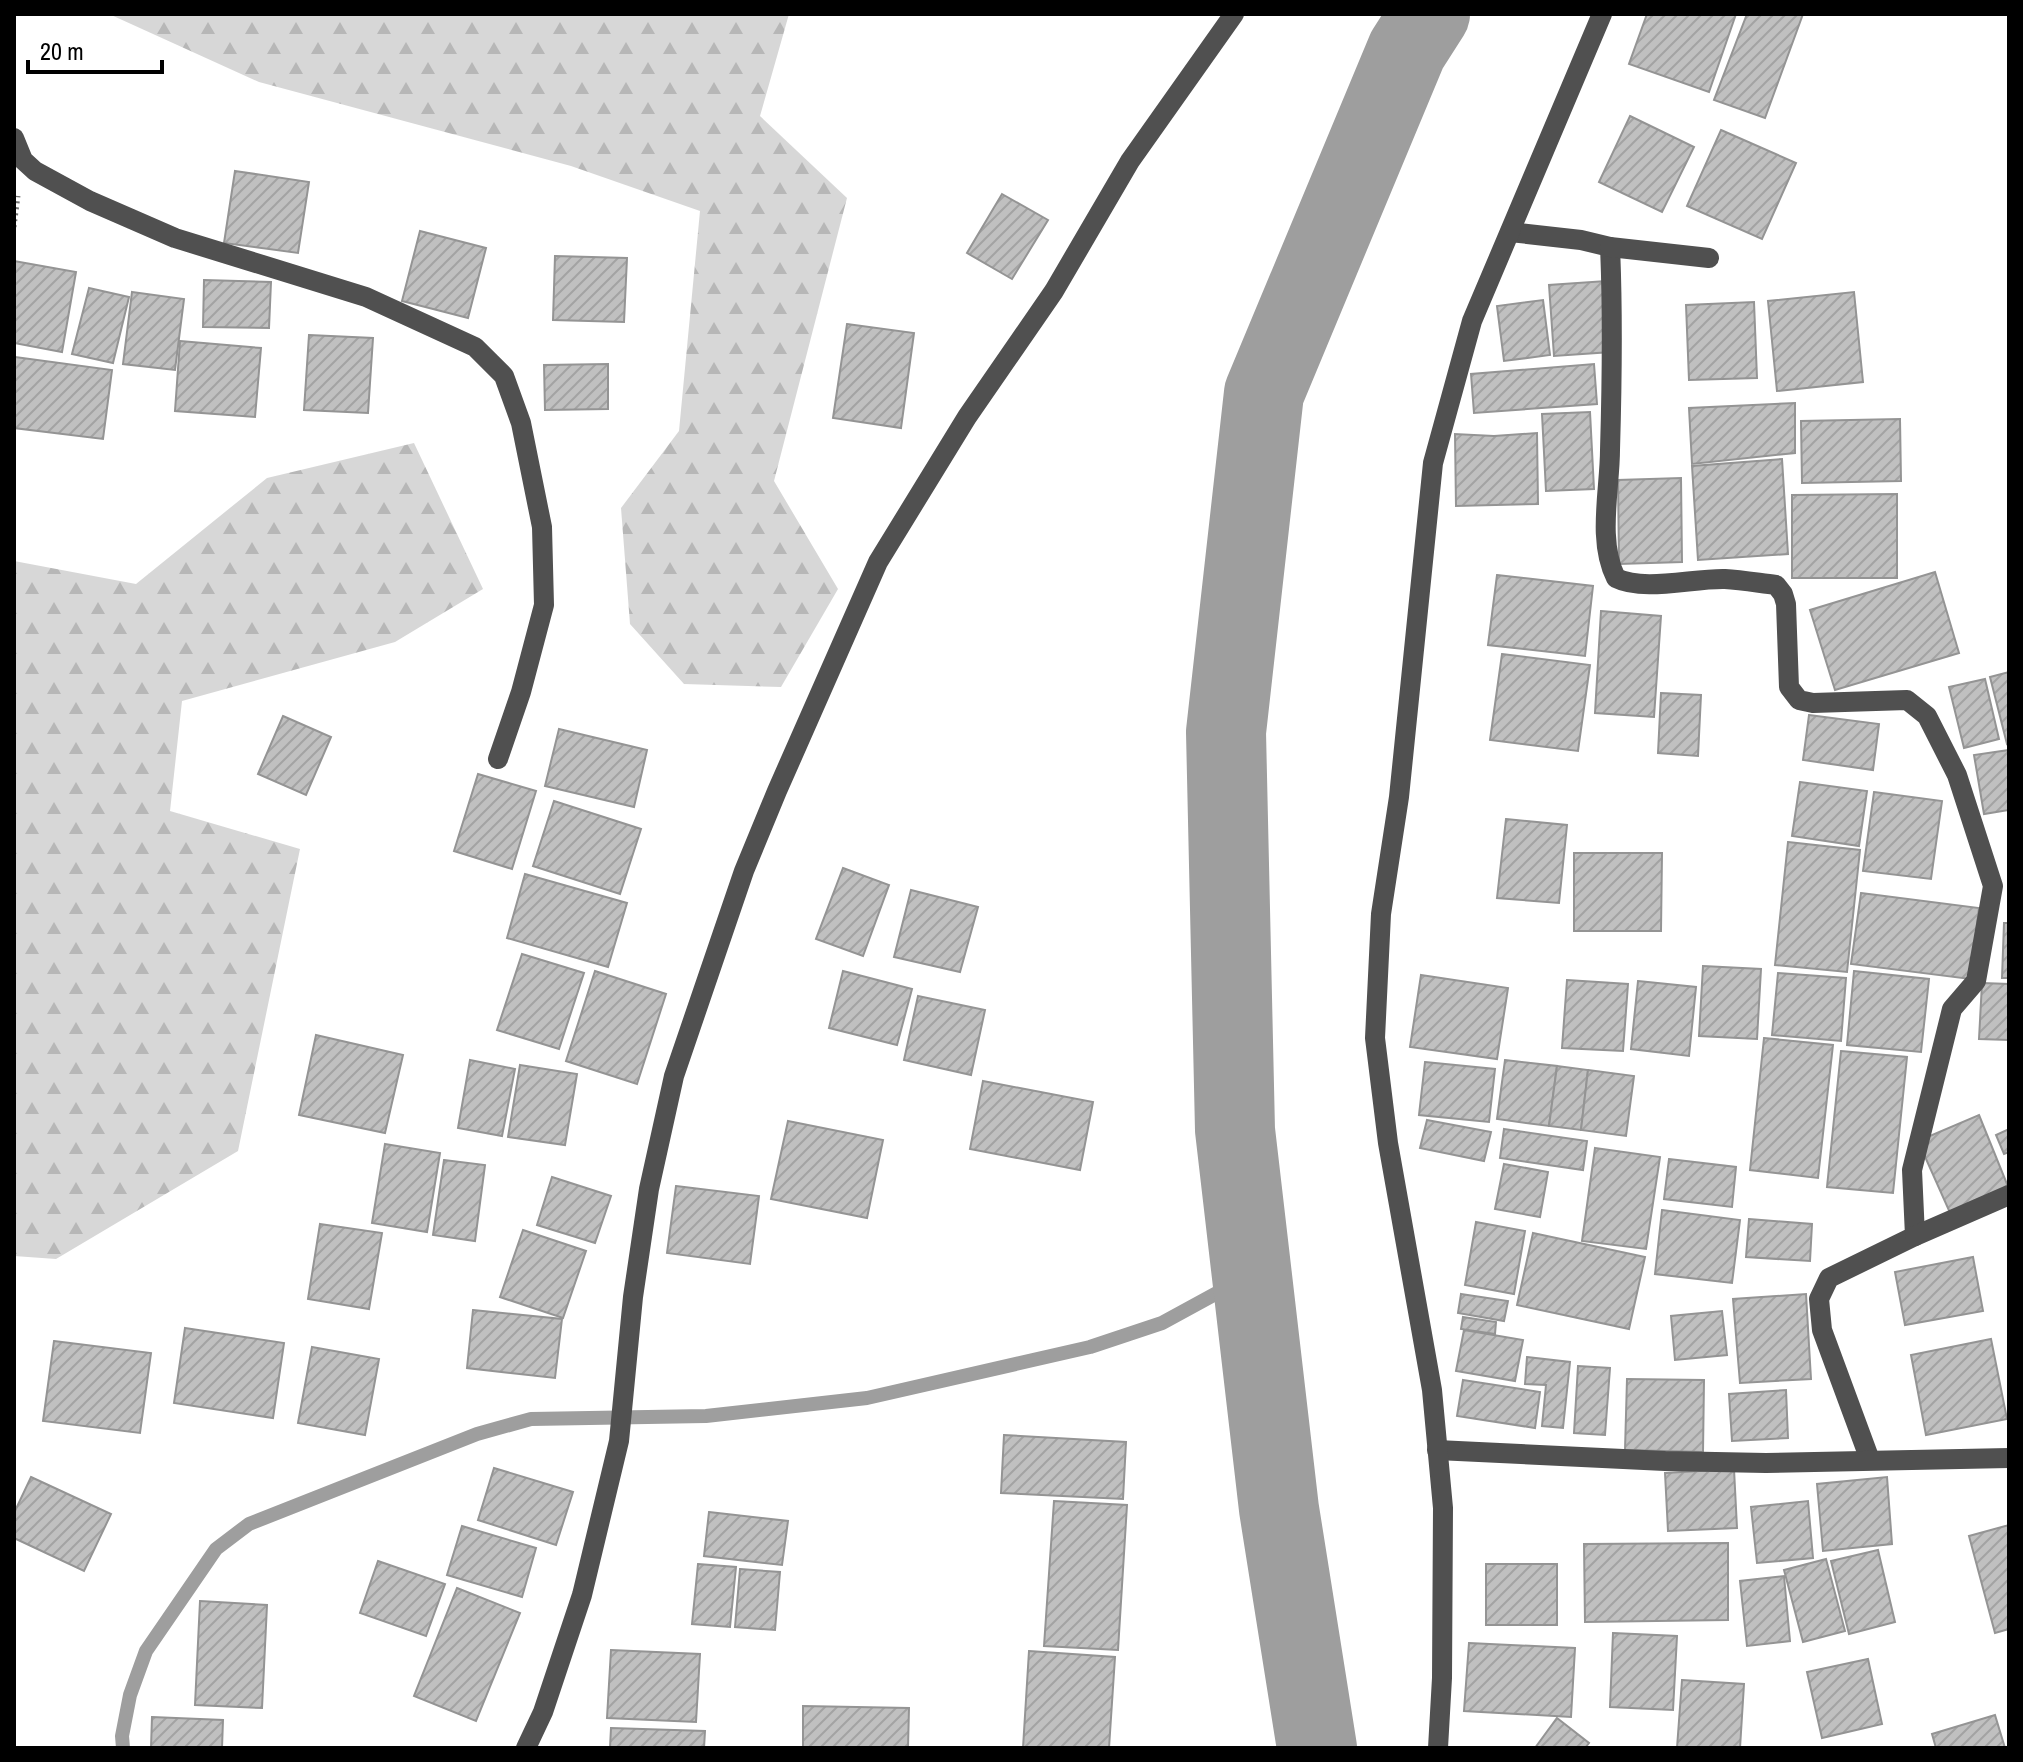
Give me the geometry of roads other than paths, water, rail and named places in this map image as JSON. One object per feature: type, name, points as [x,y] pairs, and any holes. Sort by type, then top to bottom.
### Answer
[{"type":"street","points":[[526,1748],[543,1712],[582,1595],[619,1441],[633,1297],[649,1189],[674,1076],[744,871],[878,562],[967,417],[1054,291],[1130,161],[1234,14]]},
{"type":"street","points":[[1438,1748],[1442,1678],[1443,1508],[1432,1390],[1408,1264],[1375,1038],[1381,914],[1399,797],[1433,463],[1472,321],[1602,14]]},
{"type":"street","points":[[14,138],[23,160],[35,171],[90,201],[175,238],[366,297],[475,347],[504,376],[521,423],[542,527],[544,605],[521,692],[498,759]]},
{"type":"street","points":[[1510,232],[1709,258]]},
{"type":"street","points":[[1610,247],[1613,290],[1610,467],[1604,516],[1616,578],[1652,583],[1723,579],[1776,585],[1786,604],[1789,687],[1799,700],[1813,703],[1907,700],[1927,716],[1957,775],[1993,886],[1976,981],[1952,1009],[1912,1170],[1915,1236]]},
{"type":"street","points":[[1870,1460],[1822,1330],[1819,1299],[1829,1278],[2009,1195]]},
{"type":"street","points":[[1437,1450],[1665,1461],[2009,1458]]},
{"type":"waterway","points":[[1317,1748],[1279,1509],[1235,1130],[1226,732],[1264,393],[1407,50],[1430,14]]},
{"type":"waterway","points":[[123,1748],[122,1736],[130,1695],[146,1651],[216,1549],[249,1524],[477,1434],[531,1419],[706,1416],[867,1398],[1090,1347],[1162,1323],[1228,1287],[1251,1269]]}]
